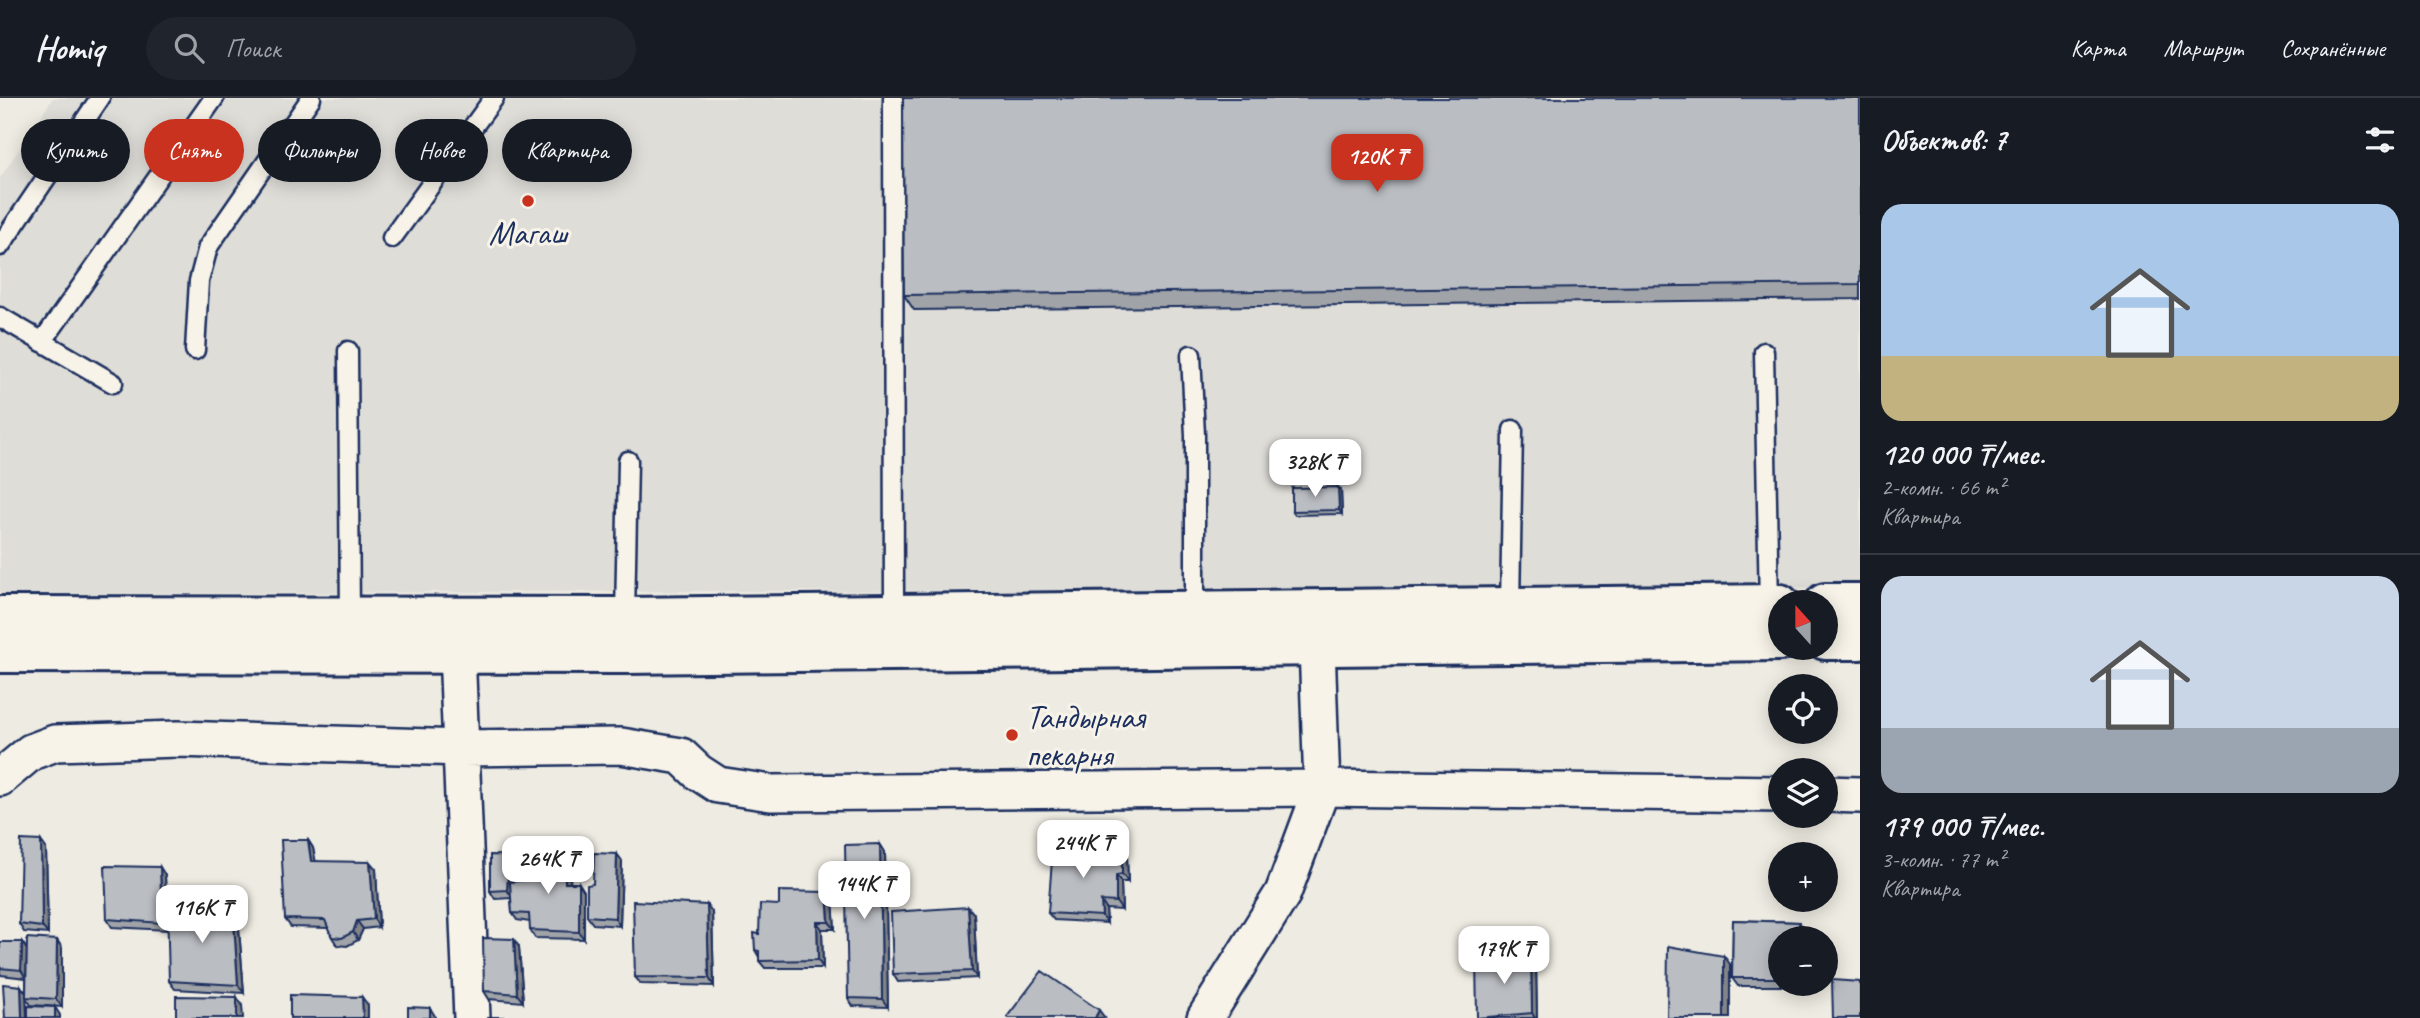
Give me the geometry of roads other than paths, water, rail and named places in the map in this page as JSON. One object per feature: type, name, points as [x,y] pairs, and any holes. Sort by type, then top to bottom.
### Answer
[{"type":"main road","points":[[1838,603],[1860,603]]},
{"type":"main road","points":[[0,616],[625,617],[1510,607],[1768,622]]},
{"type":"main road","points":[[0,653],[456,655],[1317,646],[1768,622]]},
{"type":"main road","points":[[1838,640],[1860,640]]},
{"type":"street","points":[[456,617],[472,1018]]},
{"type":"street","points":[[1205,1018],[1283,893],[1322,788],[1317,646]]},
{"type":"street","points":[[0,778],[31,752],[55,743],[178,740],[463,748],[621,746],[664,751],[681,756],[698,772],[718,785],[771,793],[1322,788],[1768,794]]},
{"type":"street","points":[[1838,794],[1860,795]]},
{"type":"lane","points":[[0,246],[100,98]]},
{"type":"lane","points":[[42,342],[214,98]]},
{"type":"lane","points":[[195,350],[199,281],[208,247],[311,98]]},
{"type":"lane","points":[[392,237],[494,98]]},
{"type":"lane","points":[[893,98],[894,615]]},
{"type":"lane","points":[[0,317],[113,383]]},
{"type":"lane","points":[[348,351],[350,617]]},
{"type":"lane","points":[[1764,352],[1774,590]]},
{"type":"lane","points":[[1191,355],[1195,435],[1195,612]]},
{"type":"lane","points":[[1510,607],[1513,430]]},
{"type":"lane","points":[[625,617],[628,461]]},
{"type":"place","name":"Магаш","points":[[528,201]]},
{"type":"place","name":"Тандырная пекарня","points":[[1012,735]]}]
